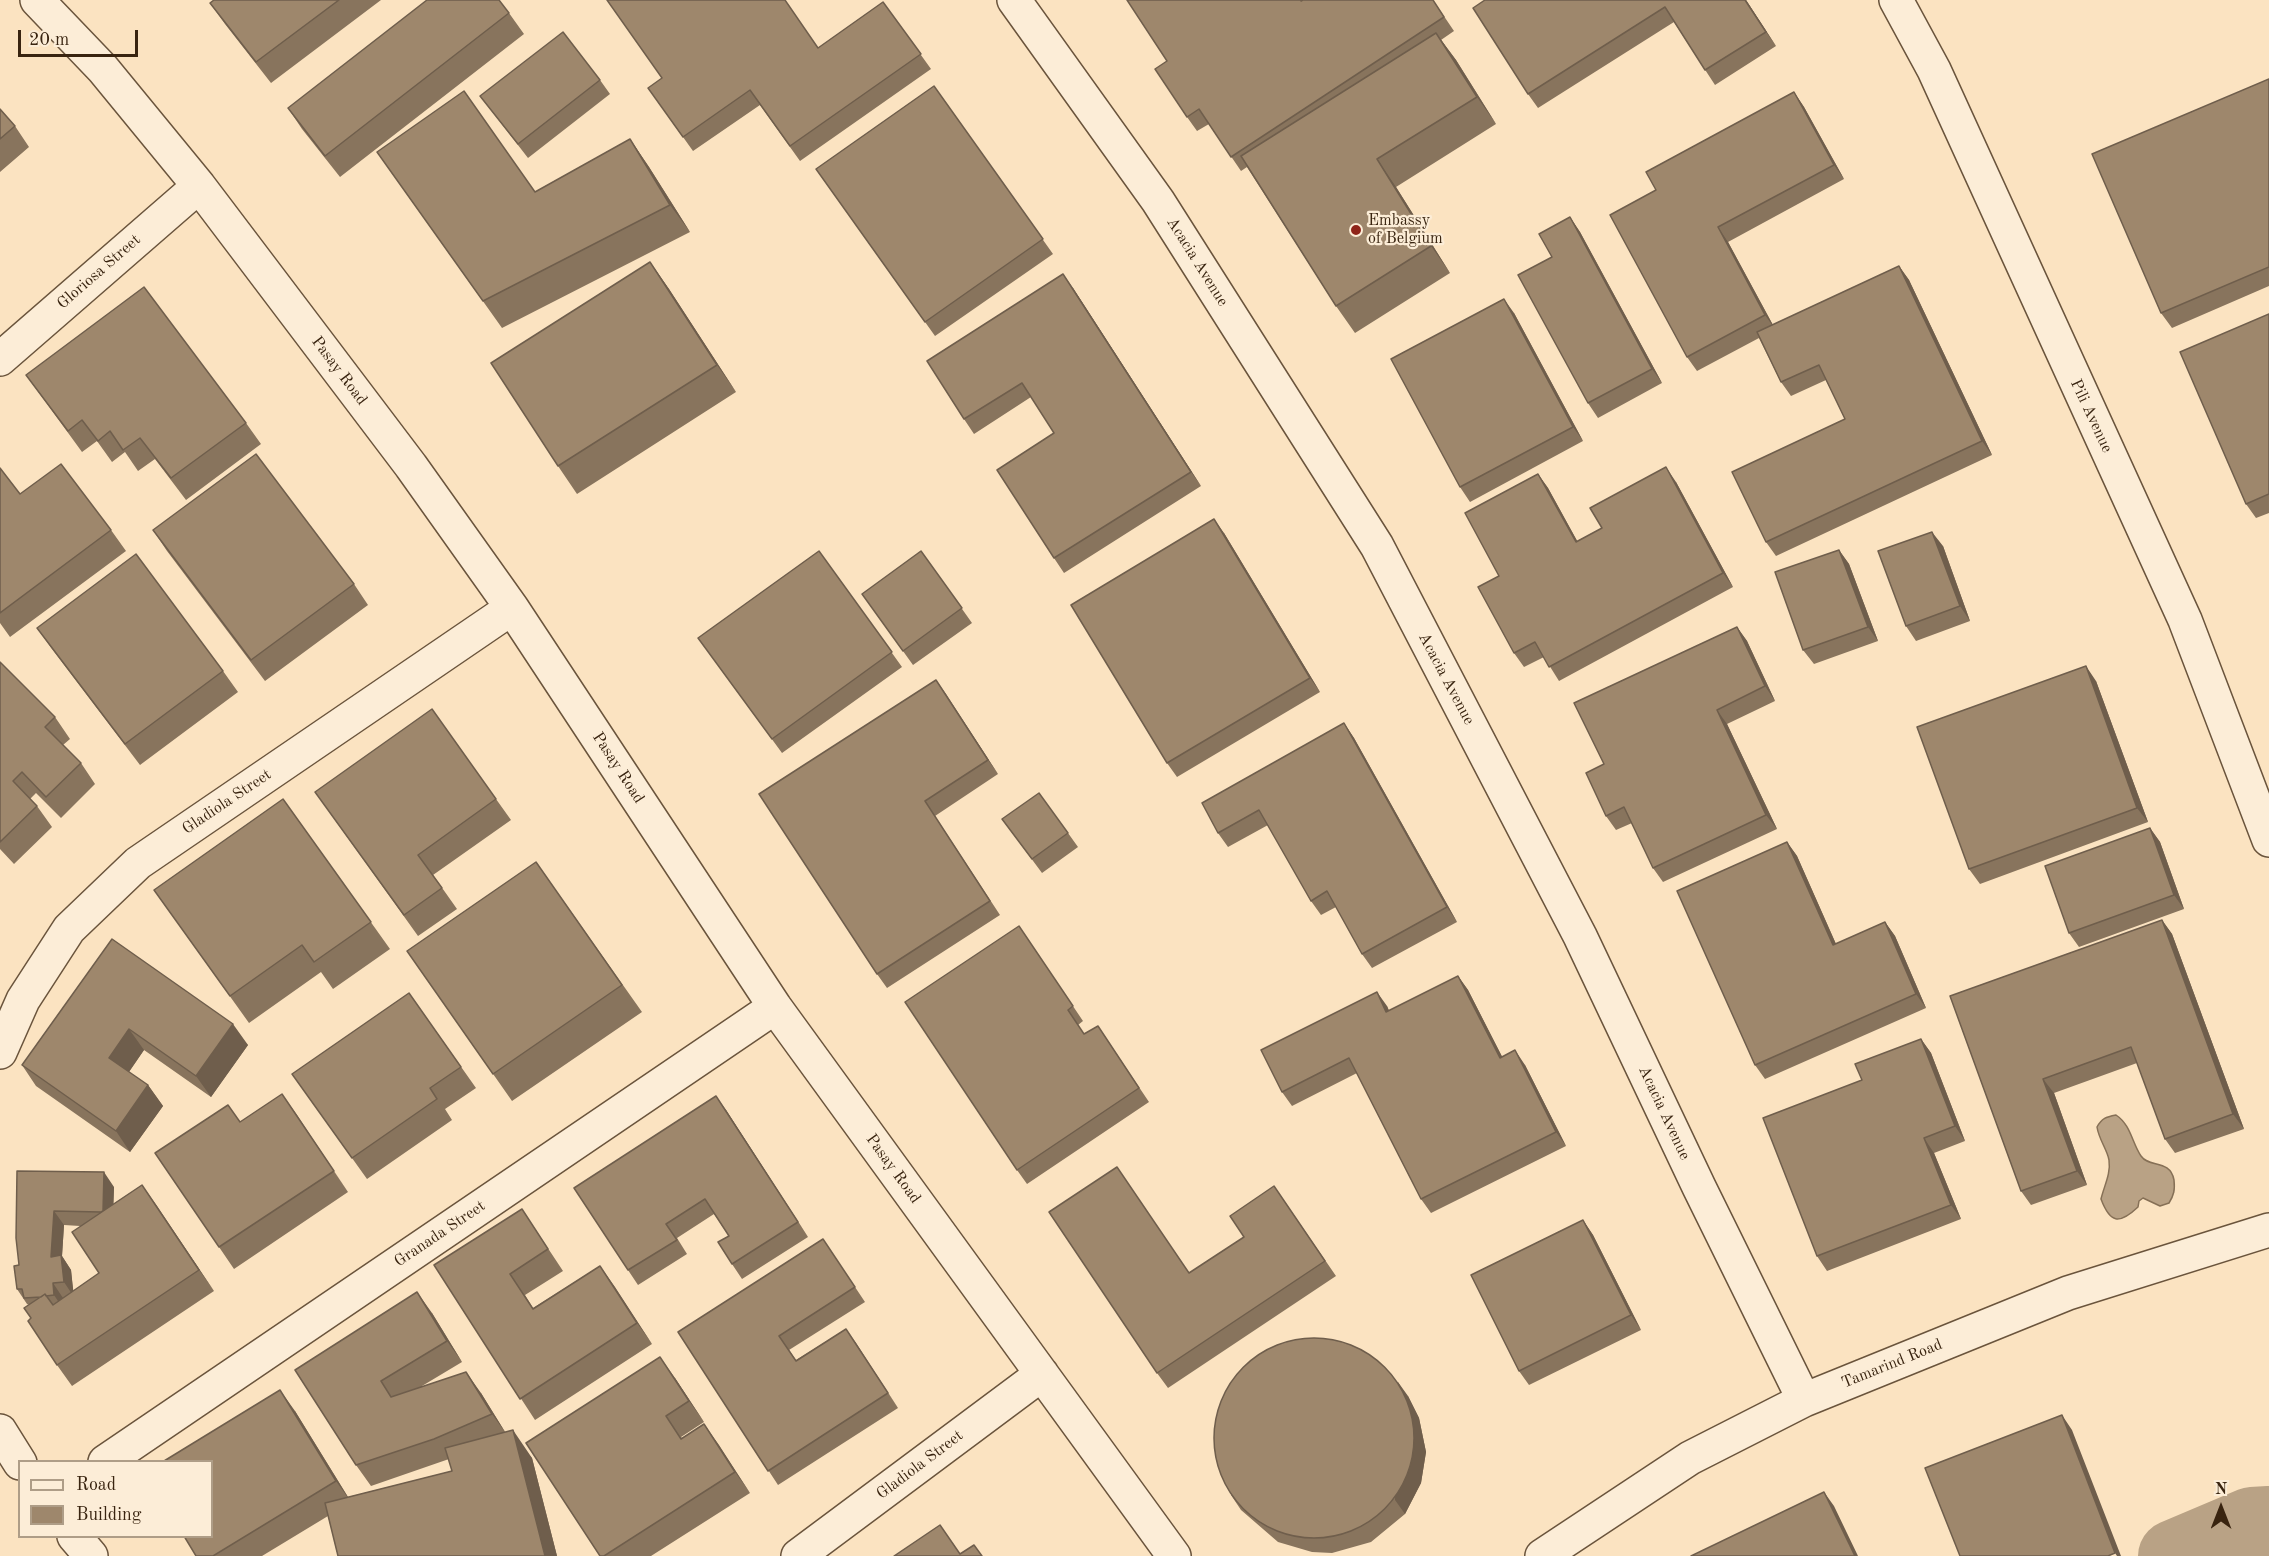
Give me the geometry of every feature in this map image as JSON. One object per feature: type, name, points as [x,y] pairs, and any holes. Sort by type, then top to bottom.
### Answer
[{"type":"street","name":"Pasay Road","points":[[37,0],[103,69],[199,186],[411,466],[512,608],[775,1007],[1174,1556]]},
{"type":"street","name":"Acacia Avenue","points":[[1014,0],[1158,201],[1377,546],[1580,936],[1699,1187],[1804,1400]]},
{"type":"street","name":"Pili Avenue","points":[[1896,0],[1934,70],[2184,620],[2269,840]]},
{"type":"street","name":"Gloriosa Street","points":[[0,359],[199,186]]},
{"type":"street","name":"Gladiola Street","points":[[0,1052],[23,1000],[69,929],[138,863],[512,608]]},
{"type":"street","name":"Granada Street","points":[[106,1460],[775,1007]]},
{"type":"street","name":"Tamarind Road","points":[[1542,1556],[1690,1458],[1804,1400],[2068,1293],[2269,1230]]},
{"type":"street","name":"Gladiola Street","points":[[798,1556],[1042,1374]]},
{"type":"street","points":[[0,1431],[18,1460]]},
{"type":"street","points":[[76,1538],[91,1556]]},
{"type":"shaded area","points":[[2116,1115],[2125,1124],[2141,1156],[2149,1162],[2164,1166],[2172,1173],[2174,1180],[2174,1192],[2169,1203],[2160,1206],[2143,1198],[2139,1201],[2138,1207],[2120,1219],[2108,1213],[2101,1199],[2109,1165],[2097,1127],[2105,1118]]},
{"type":"building","points":[[214,0],[339,0],[256,62],[210,3]]},
{"type":"building","points":[[427,0],[499,0],[509,13],[325,156],[288,108]]},
{"type":"building","points":[[607,0],[785,0],[818,48],[883,2],[921,54],[790,146],[750,90],[683,137],[648,88],[662,78]]},
{"type":"building","points":[[1127,0],[1433,0],[1444,17],[1231,157],[1199,109],[1187,117],[1155,69],[1167,61]]},
{"type":"building","points":[[1485,0],[1745,0],[1766,32],[1705,70],[1665,7],[1528,94],[1473,8]]},
{"type":"building","points":[[563,32],[600,80],[518,144],[480,96]]},
{"type":"building","name":"Embassy of Belgium","points":[[1436,33],[1477,97],[1377,159],[1431,246],[1336,306],[1241,156]]},
{"type":"building","points":[[2269,79],[2269,267],[2161,313],[2092,154]]},
{"type":"building","points":[[934,86],[1043,239],[925,322],[816,169]]},
{"type":"building","points":[[464,91],[535,192],[630,139],[670,205],[483,301],[377,152]]},
{"type":"building","points":[[1794,92],[1834,165],[1718,227],[1765,315],[1687,357],[1610,215],[1656,190],[1646,172]]},
{"type":"building","points":[[0,109],[15,126],[0,139]]},
{"type":"building","points":[[1570,217],[1652,369],[1588,403],[1518,275],[1552,257],[1539,234]]},
{"type":"building","points":[[650,262],[717,365],[558,466],[491,363]]},
{"type":"building","points":[[1899,266],[1982,441],[1766,542],[1732,472],[1845,419],[1819,365],[1781,382],[1757,332]]},
{"type":"building","points":[[1063,274],[1191,472],[1054,558],[997,470],[1054,433],[1022,383],[964,419],[927,361]]},
{"type":"building","points":[[144,287],[246,423],[171,478],[140,438],[123,450],[110,431],[98,441],[82,420],[68,431],[26,375]]},
{"type":"building","points":[[1504,299],[1573,427],[1460,487],[1391,359]]},
{"type":"building","points":[[2269,314],[2269,494],[2246,504],[2180,352]]},
{"type":"building","points":[[256,454],[354,584],[251,660],[153,530]]},
{"type":"building","points":[[61,464],[111,530],[0,613],[0,468],[20,494]]},
{"type":"building","points":[[1666,467],[1723,573],[1549,667],[1535,642],[1514,653],[1478,587],[1499,576],[1465,513],[1538,474],[1576,542],[1602,528],[1590,508]]},
{"type":"building","points":[[1214,519],[1310,678],[1167,763],[1071,605]]},
{"type":"building","points":[[1932,532],[1960,606],[1906,626],[1878,551]]},
{"type":"building","points":[[1839,550],[1868,627],[1803,650],[1775,572]]},
{"type":"building","points":[[819,551],[892,652],[772,739],[698,638]]},
{"type":"building","points":[[921,551],[962,608],[903,651],[862,594]]},
{"type":"building","points":[[136,554],[223,671],[125,744],[37,628]]},
{"type":"building","points":[[1737,627],[1765,686],[1717,710],[1766,815],[1653,868],[1624,807],[1606,816],[1586,773],[1604,764],[1574,703]]},
{"type":"building","points":[[0,662],[55,717],[45,727],[81,763],[46,797],[22,772],[13,781],[37,806],[0,842]]},
{"type":"building","points":[[2086,666],[2137,808],[1969,869],[1917,727]]},
{"type":"building","points":[[936,680],[988,760],[925,801],[990,901],[877,974],[759,794]]},
{"type":"building","points":[[432,709],[496,799],[418,855],[442,888],[404,915],[315,792]]},
{"type":"building","points":[[1344,723],[1447,907],[1362,954],[1327,891],[1311,901],[1259,810],[1218,833],[1202,803]]},
{"type":"building","points":[[1039,793],[1068,833],[1032,859],[1002,819]]},
{"type":"building","points":[[283,799],[371,922],[314,962],[302,945],[230,996],[154,890]]},
{"type":"building","points":[[2150,828],[2174,895],[2069,933],[2045,866]]},
{"type":"building","points":[[1787,842],[1833,945],[1885,922],[1916,994],[1755,1065],[1677,891]]},
{"type":"building","points":[[536,862],[622,985],[493,1074],[407,951]]},
{"type":"building","points":[[2162,920],[2233,1114],[2165,1139],[2131,1047],[2043,1079],[2077,1171],[2021,1191],[1950,996]]},
{"type":"building","points":[[1019,926],[1073,1006],[1068,1010],[1084,1034],[1098,1026],[1139,1088],[1017,1170],[905,1002]]},
{"type":"building","points":[[112,939],[233,1024],[196,1076],[129,1029],[109,1058],[148,1085],[116,1131],[22,1065]]},
{"type":"building","points":[[1458,976],[1500,1058],[1515,1050],[1556,1132],[1421,1199],[1349,1058],[1282,1092],[1261,1050],[1377,992],[1386,1012]]},
{"type":"building","points":[[409,993],[461,1067],[430,1088],[437,1099],[352,1158],[292,1074]]},
{"type":"building","points":[[1921,1039],[1955,1126],[1924,1138],[1951,1205],[1817,1256],[1763,1118],[1862,1080],[1855,1064]]},
{"type":"building","points":[[282,1094],[334,1171],[219,1247],[155,1153],[228,1105],[240,1122]]},
{"type":"building","points":[[716,1096],[798,1222],[732,1264],[718,1242],[729,1236],[705,1199],[666,1224],[677,1240],[628,1270],[574,1188]]},
{"type":"building","points":[[1117,1167],[1189,1273],[1244,1237],[1230,1216],[1274,1186],[1325,1261],[1157,1373],[1049,1212]]},
{"type":"building","points":[[17,1171],[104,1172],[103,1211],[54,1211],[51,1257],[61,1255],[64,1282],[53,1283],[54,1295],[46,1296],[45,1294],[41,1297],[24,1298],[22,1289],[17,1289],[14,1266],[19,1265],[16,1238]]},
{"type":"building","points":[[142,1185],[199,1270],[57,1365],[28,1321],[31,1318],[24,1308],[45,1294],[53,1305],[99,1273],[72,1232]]},
{"type":"building","points":[[522,1209],[548,1249],[510,1274],[533,1309],[600,1266],[637,1323],[520,1399],[434,1265]]},
{"type":"building","points":[[1583,1220],[1631,1315],[1519,1371],[1471,1275]]},
{"type":"building","points":[[823,1239],[855,1287],[779,1336],[796,1361],[846,1329],[888,1393],[768,1471],[678,1332]]},
{"type":"building","points":[[417,1292],[447,1341],[381,1381],[391,1397],[466,1372],[492,1414],[434,1439],[356,1465],[295,1370]]},
{"type":"building","points":[[1314,1338],[1333,1340],[1361,1350],[1391,1375],[1406,1400],[1412,1419],[1414,1438],[1412,1457],[1402,1485],[1377,1515],[1352,1530],[1333,1536],[1314,1538],[1295,1536],[1267,1526],[1237,1501],[1222,1476],[1216,1457],[1214,1438],[1216,1419],[1226,1391],[1251,1361],[1276,1346],[1295,1340]]},
{"type":"building","points":[[660,1357],[689,1401],[666,1416],[681,1439],[704,1424],[735,1472],[604,1556],[600,1556],[526,1443]]},
{"type":"building","points":[[280,1390],[336,1481],[213,1556],[196,1556],[185,1538],[213,1538],[213,1460],[166,1460]]},
{"type":"building","points":[[2062,1415],[2115,1553],[2108,1556],[1960,1556],[1925,1468]]},
{"type":"building","points":[[513,1430],[545,1556],[338,1556],[325,1503],[452,1471],[445,1448]]},
{"type":"building","points":[[1824,1492],[1855,1556],[1691,1556]]},
{"type":"building","points":[[940,1525],[960,1554],[974,1545],[982,1556],[894,1556]]},
{"type":"waterway","points":[[2174,1556],[2252,1523],[2269,1522]]},
{"type":"place","name":"Embassy of Belgium","points":[[1356,230]]}]
